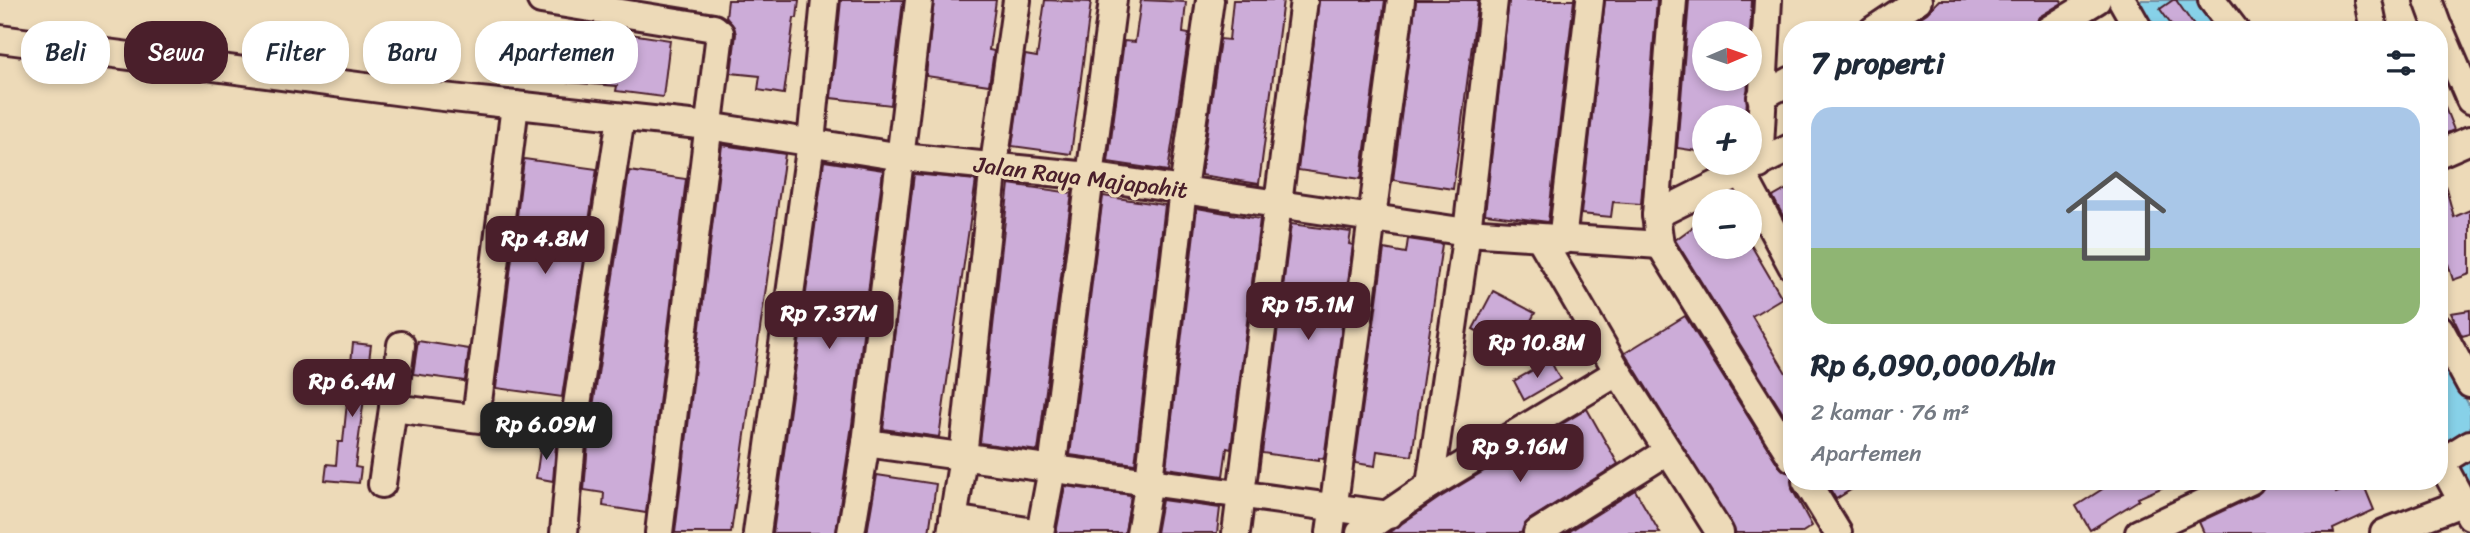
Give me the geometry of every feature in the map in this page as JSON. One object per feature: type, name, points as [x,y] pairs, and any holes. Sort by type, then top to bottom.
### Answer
[{"type":"street","points":[[541,0],[624,6],[714,28],[720,33],[659,533]]},
{"type":"street","points":[[757,533],[811,142],[825,0]]},
{"type":"street","points":[[851,533],[866,443],[919,0]]},
{"type":"street","points":[[1017,0],[994,164],[963,457],[952,526],[1040,533],[1052,469],[1113,0]]},
{"type":"street","points":[[1140,533],[1149,481],[1183,189],[1210,0]]},
{"type":"street","points":[[1236,533],[1304,0]]},
{"type":"street","points":[[1332,521],[1401,0]]},
{"type":"street","points":[[1430,485],[1467,232],[1494,0]]},
{"type":"street","points":[[1590,0],[1551,239],[1618,372],[1717,532]]},
{"type":"street","points":[[1673,0],[1656,215],[1660,245],[1783,443]]},
{"type":"street","points":[[1760,105],[1768,0]]},
{"type":"street","points":[[2063,21],[2097,0]]},
{"type":"street","points":[[2212,0],[2228,21]]},
{"type":"street","points":[[2368,0],[2372,21]]},
{"type":"street","points":[[2428,0],[2436,21]]},
{"type":"street","points":[[2127,2],[2135,21]]},
{"type":"street","points":[[1882,21],[1900,4]]},
{"type":"street","name":"Jalan Raya Majapahit","points":[[0,39],[515,105],[708,126],[902,157],[994,164],[1089,176],[1467,232],[1660,245]]},
{"type":"street","points":[[2448,43],[2462,64],[2470,100]]},
{"type":"street","points":[[1761,97],[1783,88]]},
{"type":"street","points":[[476,418],[515,105]]},
{"type":"street","points":[[564,533],[573,431],[621,117]]},
{"type":"street","points":[[2448,150],[2470,140]]},
{"type":"street","points":[[1762,163],[1783,152]]},
{"type":"street","points":[[1656,215],[1739,175]]},
{"type":"street","points":[[1754,175],[1783,245]]},
{"type":"street","points":[[2448,344],[2470,384]]},
{"type":"street","points":[[383,484],[401,345]]},
{"type":"street","points":[[1360,533],[1430,485],[1618,372]]},
{"type":"street","points":[[393,408],[573,431]]},
{"type":"street","points":[[866,443],[1241,495],[1332,521],[1389,515]]},
{"type":"street","points":[[1537,533],[1668,451]]},
{"type":"street","points":[[2384,533],[2467,509],[2448,476]]},
{"type":"street","points":[[1812,490],[1838,533]]},
{"type":"street","points":[[2139,533],[2168,526],[2234,490]]},
{"type":"water","points":[[2115,0],[2218,0],[2233,21],[2132,21]]},
{"type":"water","points":[[2448,367],[2470,407],[2470,533],[2466,533],[2442,490],[2448,490]]},
{"type":"building","points":[[728,0],[799,0],[797,18],[794,18],[784,94],[758,90],[760,76],[731,73],[736,34],[726,17]]},
{"type":"building","points":[[841,0],[903,0],[891,105],[831,98]]},
{"type":"building","points":[[934,0],[996,0],[989,50],[994,51],[989,85],[926,76]]},
{"type":"building","points":[[1045,0],[1091,2],[1071,154],[1012,146],[1025,55],[1037,57]]},
{"type":"building","points":[[1141,0],[1186,2],[1183,33],[1189,34],[1168,171],[1108,162],[1124,41],[1135,42]]},
{"type":"building","points":[[1233,0],[1283,0],[1259,184],[1201,175],[1220,39],[1229,40]]},
{"type":"building","points":[[1319,0],[1385,0],[1361,179],[1298,170]]},
{"type":"building","points":[[1416,0],[1478,0],[1453,189],[1393,180]]},
{"type":"building","points":[[1509,0],[1574,0],[1548,222],[1485,214]]},
{"type":"building","points":[[1605,0],[1657,0],[1641,204],[1613,202],[1611,217],[1581,214]]},
{"type":"building","points":[[1689,0],[1752,0],[1751,21],[1692,21],[1692,91],[1747,91],[1747,105],[1692,105],[1692,150],[1677,148]]},
{"type":"building","points":[[1939,0],[2061,0],[2062,3],[2037,21],[1915,21]]},
{"type":"building","points":[[2176,0],[2191,21],[2169,21],[2160,9]]},
{"type":"building","points":[[638,35],[670,40],[663,97],[616,91],[617,86],[592,84],[638,84]]},
{"type":"building","points":[[2448,115],[2454,130],[2448,133]]},
{"type":"building","points":[[722,145],[785,154],[731,533],[675,533]]},
{"type":"building","points":[[524,159],[597,169],[562,397],[496,388]]},
{"type":"building","points":[[824,161],[883,170],[852,425],[836,533],[773,533]]},
{"type":"building","points":[[629,171],[686,179],[646,513],[603,506],[604,493],[584,490],[589,433]]},
{"type":"building","points":[[914,174],[976,180],[939,437],[883,429]]},
{"type":"building","points":[[1009,184],[1072,193],[1038,451],[980,443]]},
{"type":"building","points":[[1783,191],[1783,216],[1773,197]]},
{"type":"building","points":[[2448,195],[2454,217],[2470,210],[2470,274],[2453,280],[2448,264]]},
{"type":"building","points":[[1103,196],[1165,205],[1135,464],[1070,455]]},
{"type":"building","points":[[1197,208],[1260,219],[1231,449],[1227,448],[1223,476],[1166,468]]},
{"type":"building","points":[[1291,224],[1351,232],[1349,244],[1353,245],[1324,459],[1319,458],[1319,461],[1262,453]]},
{"type":"building","points":[[1692,228],[1692,259],[1759,259],[1782,298],[1752,316],[1783,368],[1783,414],[1675,240]]},
{"type":"building","points":[[1408,239],[1442,244],[1412,456],[1377,451],[1375,466],[1355,463],[1384,249],[1406,253]]},
{"type":"building","points":[[1493,291],[1535,313],[1515,351],[1473,329]]},
{"type":"building","points":[[2470,310],[2470,334],[2462,336],[2451,313]]},
{"type":"building","points":[[1685,316],[1783,468],[1783,490],[1793,490],[1812,526],[1801,533],[1736,533],[1625,353]]},
{"type":"building","points":[[418,341],[469,349],[465,381],[413,374]]},
{"type":"building","points":[[353,343],[371,345],[355,467],[361,468],[359,483],[325,480],[327,464],[336,465],[338,442],[343,442]]},
{"type":"building","points":[[1550,360],[1560,379],[1524,400],[1514,381]]},
{"type":"building","points":[[1587,409],[1618,464],[1529,520],[1521,533],[1388,533],[1439,498]]},
{"type":"building","points":[[541,443],[556,445],[553,481],[536,478]]},
{"type":"building","points":[[877,475],[936,484],[929,533],[867,533]]},
{"type":"building","points":[[1065,486],[1131,495],[1125,533],[1056,533]]},
{"type":"building","points":[[1635,490],[1660,533],[1567,533]]},
{"type":"building","points":[[1830,490],[1850,490],[1836,499]]},
{"type":"building","points":[[2101,490],[2156,490],[2138,498],[2139,500],[2090,530],[2076,506]]},
{"type":"building","points":[[2260,490],[2335,490],[2336,493],[2344,490],[2366,490],[2374,510],[2333,529],[2334,533],[2204,533],[2199,522],[2257,495]]},
{"type":"building","points":[[1162,500],[1220,508],[1217,533],[1156,533]]}]
